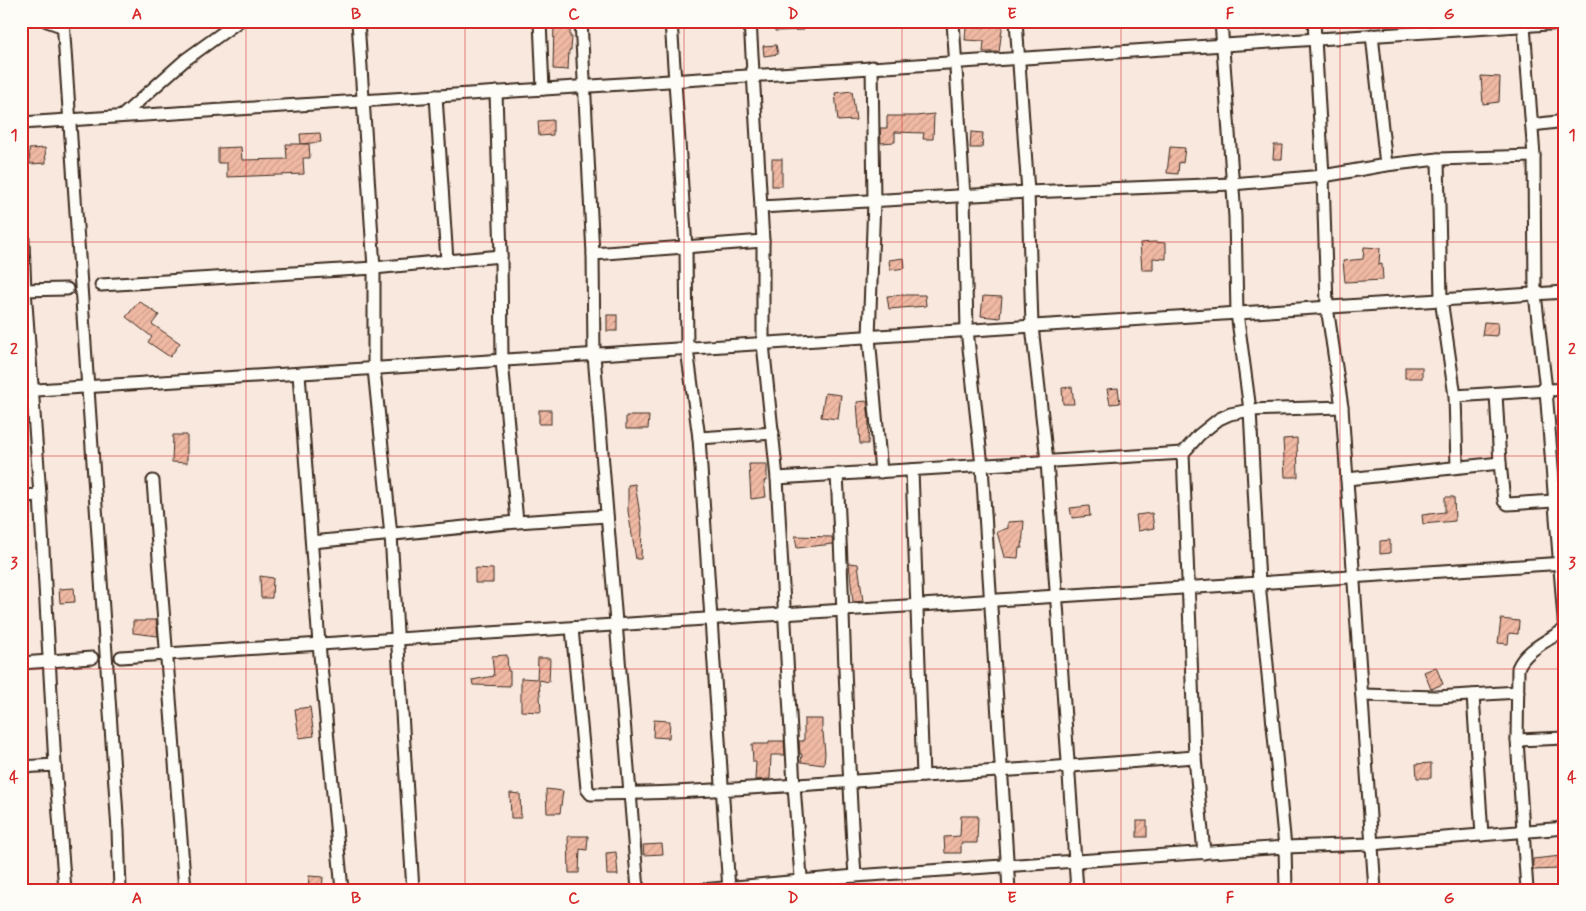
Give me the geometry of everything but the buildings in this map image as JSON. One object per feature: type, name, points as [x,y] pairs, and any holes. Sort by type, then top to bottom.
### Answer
[{"type":"street","points":[[47,21],[63,24],[120,890]]},
{"type":"street","points":[[122,116],[185,60],[239,21]]},
{"type":"street","points":[[358,21],[374,268],[374,369],[391,535],[413,890]]},
{"type":"street","points":[[540,21],[543,89]]},
{"type":"street","points":[[581,21],[593,254],[594,355],[638,890]]},
{"type":"street","points":[[671,21],[686,248],[687,349],[699,438],[729,889]]},
{"type":"street","points":[[750,21],[763,241],[763,344],[777,478],[794,786],[802,886]]},
{"type":"street","points":[[953,21],[964,196],[967,330],[982,466],[1009,890]]},
{"type":"street","points":[[1016,21],[1028,192],[1032,326],[1047,462],[1077,890]]},
{"type":"street","points":[[1220,21],[1236,217],[1237,313],[1250,410],[1259,583],[1285,847],[1286,890]]},
{"type":"street","points":[[1314,21],[1323,176],[1327,307],[1342,407],[1348,479],[1375,890]]},
{"type":"street","points":[[21,123],[1565,23]]},
{"type":"street","points":[[1524,26],[1534,156],[1535,294],[1546,390],[1554,501],[1562,563],[1565,631],[1528,654],[1521,661],[1518,668],[1517,740],[1522,830],[1528,890]]},
{"type":"street","points":[[1372,35],[1386,165]]},
{"type":"street","points":[[872,67],[874,201],[869,337],[881,472]]},
{"type":"street","points":[[496,92],[502,256],[502,361],[517,522]]},
{"type":"street","points":[[436,96],[447,261]]},
{"type":"street","points":[[1532,125],[1565,121]]},
{"type":"street","points":[[761,207],[1028,192],[1232,184],[1323,176],[1386,165],[1438,160],[1534,156]]},
{"type":"street","points":[[1438,160],[1441,300],[1455,396],[1457,466]]},
{"type":"street","points":[[21,195],[27,391],[40,495],[54,765],[65,890]]},
{"type":"street","points":[[593,254],[763,241]]},
{"type":"street","points":[[101,285],[374,268],[502,256]]},
{"type":"street","points":[[23,290],[67,289]]},
{"type":"street","points":[[27,391],[1565,292]]},
{"type":"street","points":[[299,374],[319,644],[342,890]]},
{"type":"street","points":[[1455,396],[1565,389]]},
{"type":"street","points":[[1496,394],[1504,501],[1508,504],[1554,501]]},
{"type":"street","points":[[1204,854],[1196,757],[1183,453],[1199,435],[1219,419],[1230,414],[1250,410],[1342,407]]},
{"type":"street","points":[[699,438],[773,433]]},
{"type":"street","points":[[777,478],[1183,453]]},
{"type":"street","points":[[1348,479],[1457,466],[1500,463]]},
{"type":"street","points":[[912,470],[924,776]]},
{"type":"street","points":[[837,474],[844,610],[849,782],[855,876]]},
{"type":"street","points":[[153,481],[185,890]]},
{"type":"street","points":[[21,496],[40,495]]},
{"type":"street","points":[[312,542],[517,522],[607,516]]},
{"type":"street","points":[[122,657],[1562,563]]},
{"type":"street","points":[[572,628],[588,790],[591,794],[794,786],[1196,757]]},
{"type":"street","points":[[21,663],[92,658]]},
{"type":"street","points":[[1362,695],[1437,697],[1518,692]]},
{"type":"street","points":[[1473,695],[1482,835]]},
{"type":"street","points":[[1517,740],[1565,738]]},
{"type":"street","points":[[21,767],[54,765]]},
{"type":"street","points":[[702,890],[802,886],[855,876],[1204,854],[1285,847],[1371,844],[1522,830],[1565,828]]}]
